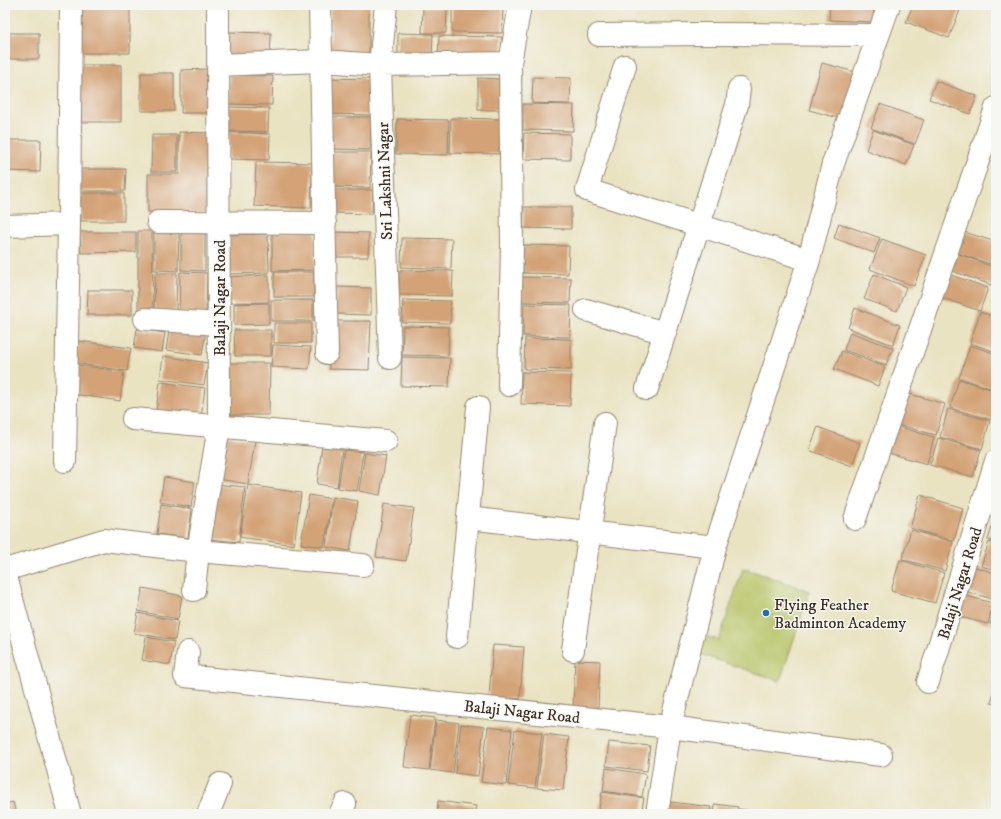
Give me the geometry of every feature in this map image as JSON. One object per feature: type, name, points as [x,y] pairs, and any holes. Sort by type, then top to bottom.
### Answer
[{"type":"street","points":[[65,461],[71,5]]},
{"type":"street","name":"Balaji Nagar Road","points":[[194,590],[198,551],[219,427],[218,5]]},
{"type":"street","points":[[320,5],[327,353]]},
{"type":"street","name":"Sri Lakshni Nagar","points":[[386,5],[380,65],[390,358]]},
{"type":"street","points":[[657,814],[670,727],[715,547],[809,260],[833,164],[889,5]]},
{"type":"street","points":[[509,385],[512,245],[510,63],[519,11]]},
{"type":"street","points":[[599,35],[878,35]]},
{"type":"street","points":[[218,65],[322,61],[380,65],[510,63]]},
{"type":"street","points":[[625,66],[587,190],[809,260]]},
{"type":"street","points":[[647,389],[738,105],[739,90]]},
{"type":"street","points":[[855,518],[996,108]]},
{"type":"street","points":[[158,222],[325,223]]},
{"type":"street","points":[[5,226],[69,224]]},
{"type":"street","points":[[586,310],[665,333]]},
{"type":"street","points":[[145,319],[219,324]]},
{"type":"street","points":[[457,638],[478,407]]},
{"type":"street","points":[[133,420],[386,441]]},
{"type":"street","points":[[573,650],[605,423]]},
{"type":"street","name":"Balaji Nagar Road","points":[[928,682],[996,461]]},
{"type":"street","points":[[468,518],[715,547]]},
{"type":"street","points":[[5,570],[104,540],[198,551],[363,565]]},
{"type":"street","points":[[5,573],[70,814]]},
{"type":"street","name":"Balaji Nagar Road","points":[[188,652],[185,676],[670,727],[881,755]]},
{"type":"street","points":[[208,814],[220,784]]},
{"type":"green space","name":"Flying Feather Badminton Academy","points":[[743,568],[810,591],[780,681],[699,654],[705,636],[719,640]]},
{"type":"building","points":[[79,5],[130,5],[130,53],[79,53]]},
{"type":"building","points":[[233,5],[271,5],[271,6],[233,7]]},
{"type":"building","points":[[330,5],[369,5],[369,55],[331,56]]},
{"type":"building","points":[[830,5],[874,5],[873,22],[829,20]]},
{"type":"building","points":[[913,5],[962,5],[949,38],[906,22]]},
{"type":"building","points":[[452,6],[503,8],[502,33],[452,32]]},
{"type":"building","points":[[423,7],[447,8],[446,33],[422,33]]},
{"type":"building","points":[[228,32],[271,33],[270,60],[227,60]]},
{"type":"building","points":[[5,33],[39,33],[39,59],[5,59]]},
{"type":"building","points":[[398,33],[433,34],[432,60],[398,60]]},
{"type":"building","points":[[439,36],[502,37],[501,63],[438,61]]},
{"type":"building","points":[[822,63],[859,73],[846,120],[809,110]]},
{"type":"building","points":[[76,65],[121,65],[121,122],[76,122]]},
{"type":"building","points":[[207,69],[207,113],[181,113],[181,70]]},
{"type":"building","points":[[141,73],[174,73],[174,111],[141,111]]},
{"type":"building","points":[[229,75],[273,76],[272,105],[228,104]]},
{"type":"building","points":[[533,77],[571,78],[570,104],[532,103]]},
{"type":"building","points":[[329,78],[372,79],[371,115],[328,114]]},
{"type":"building","points":[[478,78],[503,79],[502,110],[478,110]]},
{"type":"building","points":[[936,81],[977,96],[970,114],[929,99]]},
{"type":"building","points":[[523,104],[574,105],[573,131],[523,130]]},
{"type":"building","points":[[880,104],[924,120],[915,144],[871,128]]},
{"type":"building","points":[[226,107],[269,108],[268,132],[225,131]]},
{"type":"building","points":[[331,117],[371,117],[370,150],[330,149]]},
{"type":"building","points":[[451,118],[500,119],[499,154],[450,153]]},
{"type":"building","points":[[397,119],[449,120],[448,155],[396,154]]},
{"type":"building","points":[[873,130],[914,145],[906,165],[866,150]]},
{"type":"building","points":[[179,132],[208,133],[208,213],[148,212],[148,174],[179,174]]},
{"type":"building","points":[[230,132],[270,134],[269,160],[228,159]]},
{"type":"building","points":[[524,133],[570,134],[570,160],[523,159]]},
{"type":"building","points":[[152,135],[177,135],[177,172],[151,172]]},
{"type":"building","points":[[5,140],[41,140],[40,172],[5,171]]},
{"type":"building","points":[[331,152],[371,152],[370,188],[331,187]]},
{"type":"building","points":[[256,162],[312,163],[311,208],[254,206]]},
{"type":"building","points":[[78,169],[126,169],[125,191],[78,191]]},
{"type":"building","points":[[331,190],[373,190],[372,214],[331,213]]},
{"type":"building","points":[[81,193],[124,193],[124,221],[81,221]]},
{"type":"building","points":[[524,207],[571,207],[571,229],[523,228]]},
{"type":"building","points":[[839,223],[880,238],[874,253],[834,238]]},
{"type":"building","points":[[154,230],[179,231],[178,271],[154,270]]},
{"type":"building","points":[[138,231],[152,231],[153,314],[138,314]]},
{"type":"building","points":[[181,231],[205,231],[205,271],[181,270]]},
{"type":"building","points":[[315,231],[315,270],[272,271],[272,232]]},
{"type":"building","points":[[961,231],[996,242],[996,266],[954,252]]},
{"type":"building","points":[[80,232],[136,232],[136,252],[81,253]]},
{"type":"building","points":[[335,232],[369,233],[368,257],[334,257]]},
{"type":"building","points":[[268,234],[269,273],[228,274],[227,235]]},
{"type":"building","points":[[402,238],[452,239],[451,269],[401,267]]},
{"type":"building","points":[[882,239],[926,255],[914,286],[870,269]]},
{"type":"building","points":[[524,245],[569,246],[568,274],[523,273]]},
{"type":"building","points":[[956,253],[996,268],[991,285],[950,270]]},
{"type":"building","points":[[400,270],[453,271],[452,296],[399,295]]},
{"type":"building","points":[[180,272],[207,273],[206,314],[179,313]]},
{"type":"building","points":[[274,272],[314,272],[314,297],[274,297]]},
{"type":"building","points":[[155,273],[177,273],[176,311],[154,311]]},
{"type":"building","points":[[874,274],[906,287],[897,311],[864,299]]},
{"type":"building","points":[[948,274],[988,288],[980,311],[940,297]]},
{"type":"building","points":[[269,275],[269,302],[228,303],[227,277]]},
{"type":"building","points":[[523,277],[571,278],[570,303],[522,302]]},
{"type":"building","points":[[337,287],[371,288],[371,315],[336,314]]},
{"type":"building","points":[[88,290],[132,290],[132,315],[87,315]]},
{"type":"building","points":[[271,300],[313,300],[313,321],[271,321]]},
{"type":"building","points":[[403,300],[451,301],[450,323],[402,322]]},
{"type":"building","points":[[269,303],[269,324],[234,325],[234,304]]},
{"type":"building","points":[[524,304],[571,305],[570,337],[523,336]]},
{"type":"building","points":[[855,308],[900,325],[893,345],[848,328]]},
{"type":"building","points":[[980,312],[996,317],[996,352],[970,343]]},
{"type":"building","points":[[330,321],[371,321],[369,370],[329,369]]},
{"type":"building","points":[[274,323],[311,323],[311,343],[274,343]]},
{"type":"building","points":[[170,325],[206,330],[202,355],[166,350]]},
{"type":"building","points":[[403,326],[449,327],[448,356],[402,355]]},
{"type":"building","points":[[137,329],[165,333],[162,352],[134,348]]},
{"type":"building","points":[[234,330],[271,330],[271,356],[235,356]]},
{"type":"building","points":[[850,332],[893,348],[886,365],[844,350]]},
{"type":"building","points":[[525,338],[571,339],[571,370],[524,369]]},
{"type":"building","points":[[79,341],[131,348],[127,371],[75,363]]},
{"type":"building","points":[[273,345],[311,347],[309,369],[271,367]]},
{"type":"building","points":[[970,345],[996,354],[996,390],[959,378]]},
{"type":"building","points":[[842,351],[885,367],[878,386],[834,369]]},
{"type":"building","points":[[163,356],[208,363],[204,385],[160,379]]},
{"type":"building","points":[[402,357],[450,358],[449,387],[401,386]]},
{"type":"building","points":[[229,363],[270,363],[269,415],[228,415]]},
{"type":"building","points":[[78,365],[124,372],[120,401],[73,394]]},
{"type":"building","points":[[522,372],[571,373],[570,406],[521,404]]},
{"type":"building","points":[[959,379],[996,391],[996,409],[993,420],[950,408]]},
{"type":"building","points":[[160,382],[205,388],[201,418],[156,411]]},
{"type":"building","points":[[903,392],[945,404],[936,435],[894,424]]},
{"type":"building","points":[[948,409],[990,421],[982,449],[940,437]]},
{"type":"building","points":[[892,425],[934,437],[927,464],[885,452]]},
{"type":"building","points":[[818,427],[860,443],[852,466],[809,450]]},
{"type":"building","points":[[224,436],[255,441],[248,484],[218,479]]},
{"type":"building","points":[[938,438],[981,450],[973,477],[930,465]]},
{"type":"building","points":[[322,446],[342,449],[337,487],[317,484]]},
{"type":"building","points":[[344,450],[363,452],[357,491],[338,488]]},
{"type":"building","points":[[365,453],[386,456],[380,495],[359,491]]},
{"type":"building","points":[[164,477],[195,482],[191,507],[160,502]]},
{"type":"building","points":[[215,484],[245,487],[239,542],[209,539]]},
{"type":"building","points":[[248,485],[301,493],[294,545],[240,537]]},
{"type":"building","points":[[309,495],[332,499],[324,547],[301,544]]},
{"type":"building","points":[[920,495],[963,508],[954,541],[910,528]]},
{"type":"building","points":[[333,497],[358,501],[350,551],[326,547]]},
{"type":"building","points":[[161,504],[192,509],[188,538],[157,534]]},
{"type":"building","points":[[384,504],[414,508],[406,561],[376,557]]},
{"type":"building","points":[[996,514],[996,542],[988,540]]},
{"type":"building","points":[[911,530],[953,542],[945,571],[902,559]]},
{"type":"building","points":[[989,542],[996,544],[996,570],[981,566]]},
{"type":"building","points":[[900,560],[944,573],[935,603],[891,591]]},
{"type":"building","points":[[975,567],[996,573],[996,600],[968,592]]},
{"type":"building","points":[[143,588],[182,596],[178,619],[138,611]]},
{"type":"building","points":[[966,596],[993,603],[988,624],[960,617]]},
{"type":"building","points":[[996,604],[996,625],[990,624]]},
{"type":"building","points":[[5,610],[13,635],[5,637]]},
{"type":"building","points":[[138,613],[178,621],[175,640],[134,633]]},
{"type":"building","points":[[146,637],[174,642],[170,665],[142,660]]},
{"type":"building","points":[[493,645],[524,647],[520,699],[489,697]]},
{"type":"building","points":[[575,660],[600,661],[598,708],[573,707]]},
{"type":"building","points":[[996,687],[996,704],[991,703]]},
{"type":"building","points":[[410,715],[435,718],[429,770],[404,767]]},
{"type":"building","points":[[436,720],[459,723],[453,773],[430,770]]},
{"type":"building","points":[[461,724],[484,727],[478,776],[455,773]]},
{"type":"building","points":[[488,727],[512,730],[506,785],[481,782]]},
{"type":"building","points":[[515,730],[542,733],[535,788],[508,785]]},
{"type":"building","points":[[544,734],[569,737],[563,790],[537,788]]},
{"type":"building","points":[[609,742],[650,746],[647,771],[606,766]]},
{"type":"building","points":[[606,768],[646,774],[642,797],[603,791]]},
{"type":"building","points":[[602,792],[644,798],[641,814],[598,814]]},
{"type":"building","points":[[438,801],[476,806],[475,814],[437,814]]},
{"type":"building","points":[[13,802],[16,814],[5,814],[5,804]]},
{"type":"building","points":[[671,802],[711,807],[710,814],[669,814]]},
{"type":"building","points":[[715,804],[738,807],[737,814],[714,814]]},
{"type":"building","points":[[739,809],[761,812],[761,814],[738,814]]},
{"type":"place","name":"Flying Feather Badminton Academy","points":[[766,613]]}]
